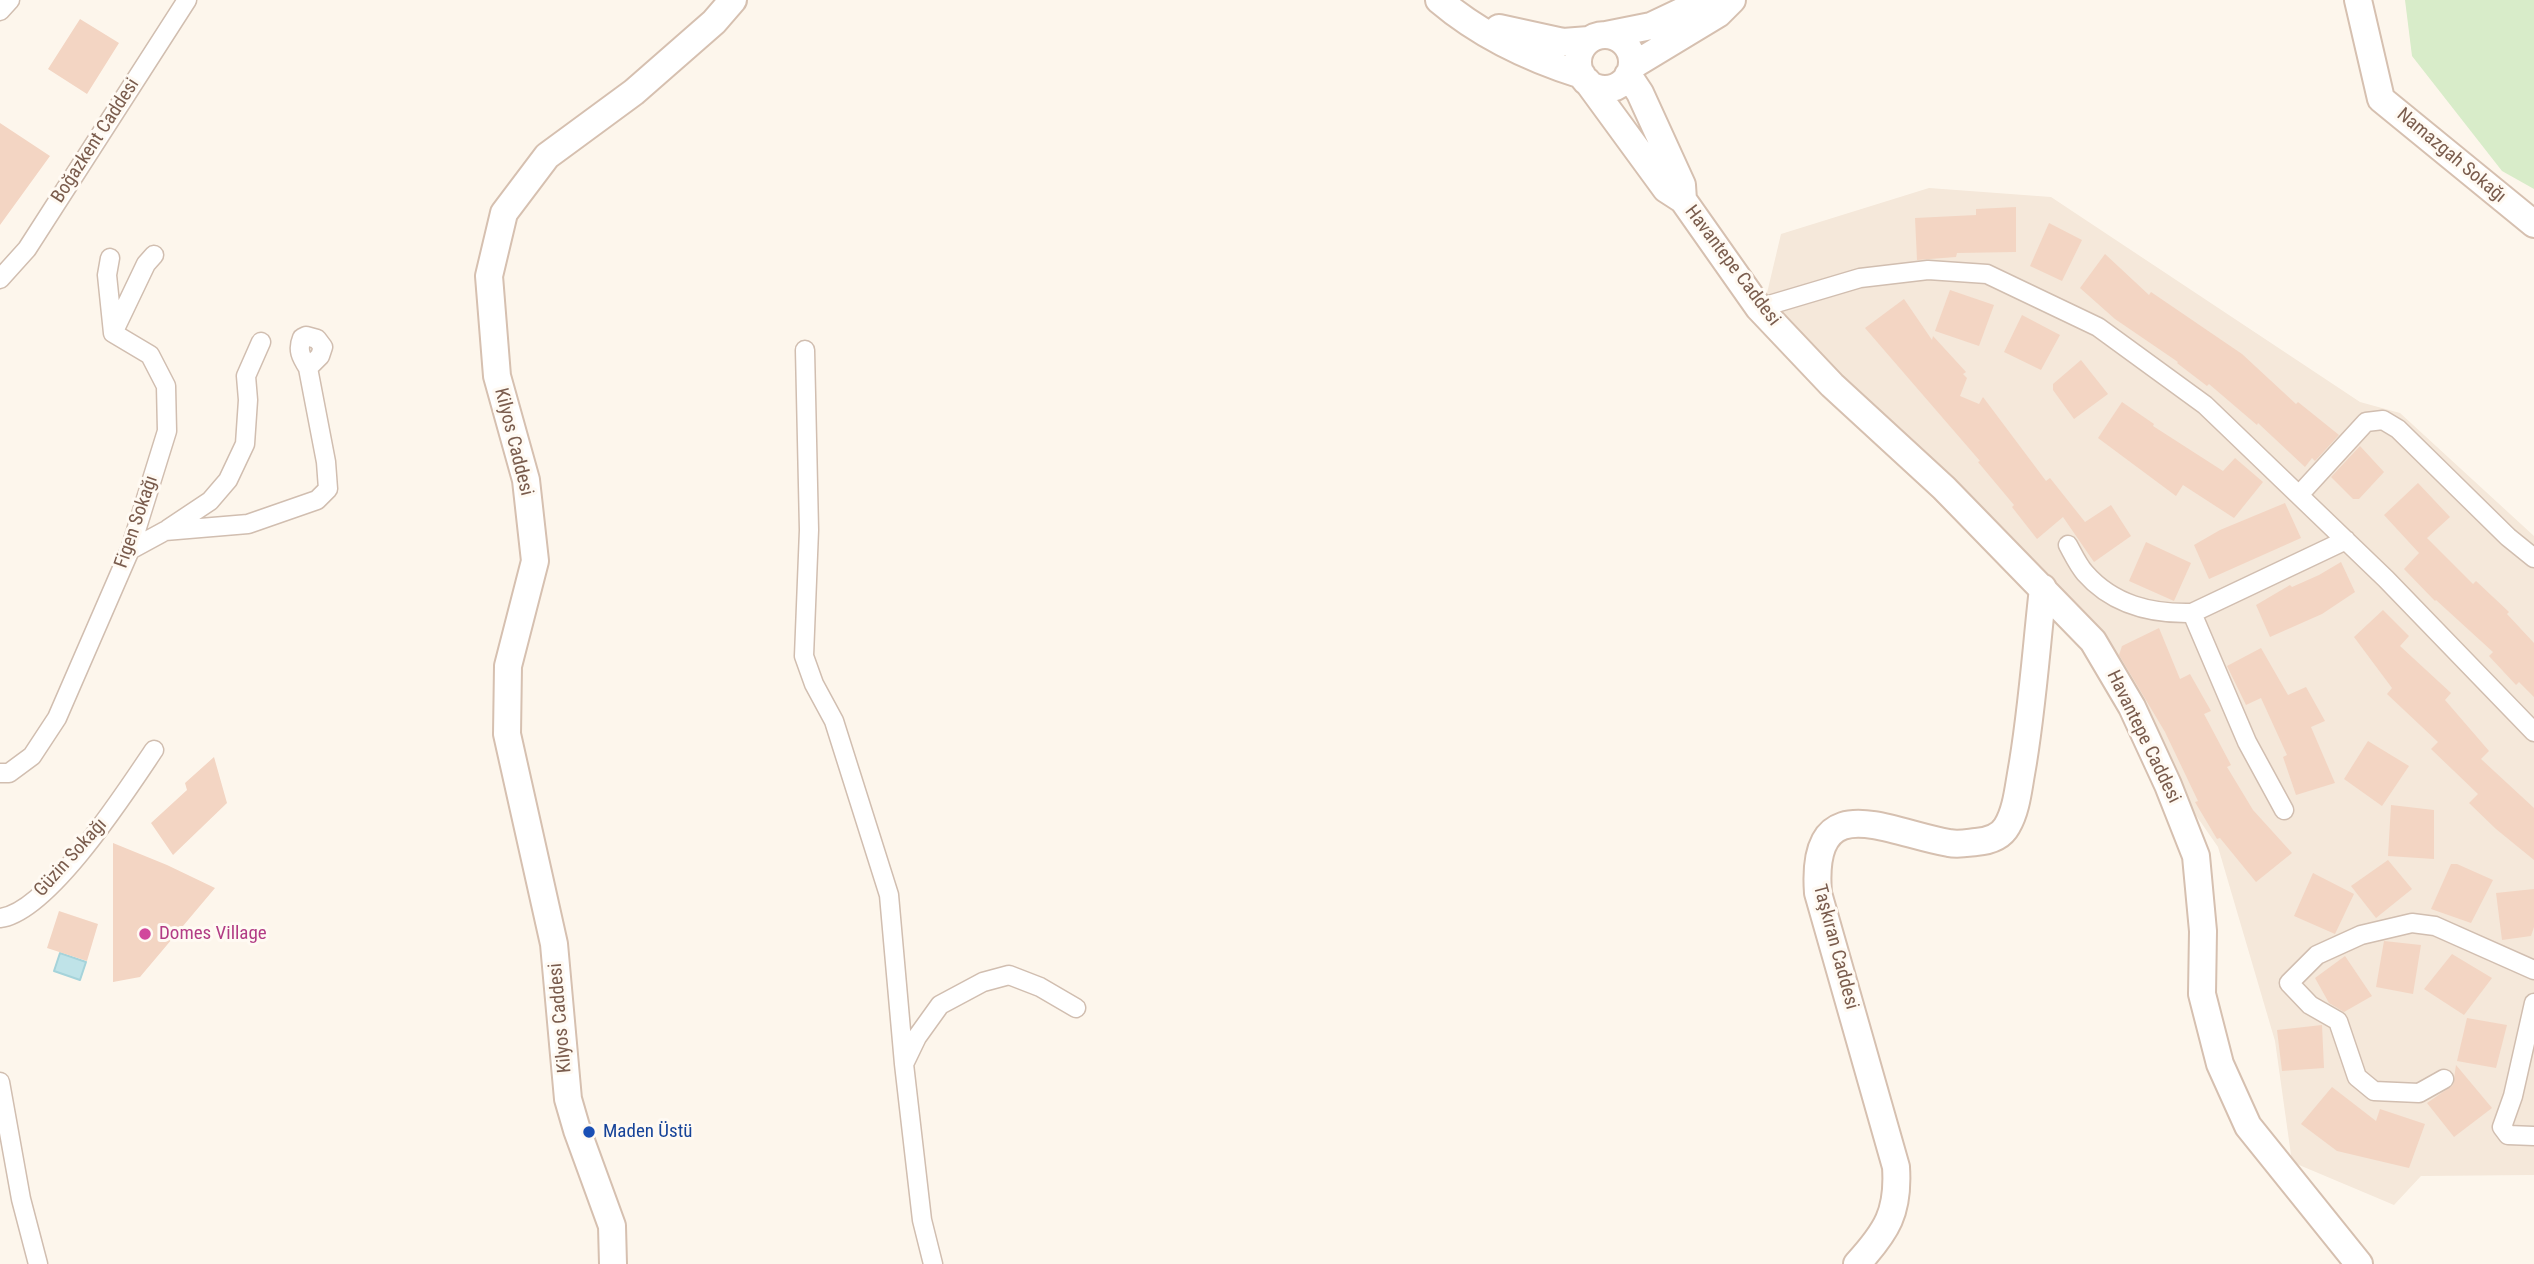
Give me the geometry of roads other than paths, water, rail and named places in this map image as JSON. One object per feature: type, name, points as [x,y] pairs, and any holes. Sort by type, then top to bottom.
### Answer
[{"type":"street","points":[[0,10],[10,0]]},
{"type":"street","name":"Boğazkent Caddesi","points":[[0,279],[27,249],[187,0]]},
{"type":"street","name":"Kilyos Caddesi","points":[[613,1264],[612,1226],[576,1130],[568,1099],[554,944],[507,734],[508,666],[535,561],[526,480],[497,376],[489,276],[504,213],[547,156],[634,92],[714,22],[733,0]]},
{"type":"street","points":[[1480,28],[1496,28],[1563,42],[1597,38],[1651,26],[1706,0]]},
{"type":"street","points":[[1443,1],[1462,20],[1494,37],[1585,78],[1595,87],[1614,87],[1630,71],[1718,13],[1732,0]]},
{"type":"street","name":"Namazgah Sokağı","points":[[2358,0],[2381,99],[2534,224]]},
{"type":"street","points":[[1597,38],[1623,41],[1632,57],[1630,71]]},
{"type":"street","points":[[1585,78],[1579,56],[1597,38]]},
{"type":"street","name":"Havantepe Caddesi","points":[[1630,71],[1682,185],[1683,200]]},
{"type":"street","name":"Havantepe Caddesi","points":[[1585,78],[1666,189],[1683,200],[1759,308],[1832,385],[1944,488],[2093,641],[2132,707],[2168,785],[2196,856],[2203,931],[2202,994],[2220,1064],[2248,1126],[2360,1264]]},
{"type":"street","points":[[113,333],[146,264],[154,255]]},
{"type":"street","points":[[110,258],[107,275],[113,333]]},
{"type":"street","points":[[1759,308],[1860,278],[1928,270],[1987,274],[2098,327],[2205,405],[2346,540],[2534,732]]},
{"type":"street","name":"Figen Sokağı","points":[[0,773],[9,773],[32,756],[57,718],[130,550],[167,431],[166,386],[150,355],[113,333]]},
{"type":"street","points":[[130,550],[210,501],[228,480],[244,444],[248,400],[246,376],[261,342]]},
{"type":"street","points":[[805,350],[809,530],[804,656],[814,684],[834,721],[888,895],[922,1220],[933,1264]]},
{"type":"street","points":[[165,531],[248,524],[317,500],[328,489],[326,462],[308,368]]},
{"type":"street","points":[[2299,495],[2366,422],[2383,420],[2398,429],[2508,537],[2534,558]]},
{"type":"street","points":[[2068,545],[2085,573],[2118,601],[2164,614],[2192,614],[2346,540]]},
{"type":"street","name":"Taşkıran Caddesi","points":[[1857,1264],[1876,1243],[1893,1213],[1898,1193],[1896,1167],[1818,893],[1818,858],[1829,835],[1842,825],[1862,823],[1952,844],[1989,841],[2007,827],[2017,798],[2025,753],[2043,588]]},
{"type":"street","points":[[2192,614],[2248,742],[2284,810]]},
{"type":"street","name":"Güzin Sokağı","points":[[0,918],[9,917],[42,894],[94,838],[154,750]]},
{"type":"street","points":[[2444,1079],[2419,1093],[2374,1091],[2357,1077],[2338,1021],[2310,1005],[2289,983],[2317,955],[2361,935],[2412,923],[2435,926],[2534,970]]},
{"type":"street","points":[[904,1064],[917,1037],[940,1005],[983,982],[1009,975],[1040,987],[1076,1008]]},
{"type":"street","points":[[2534,1003],[2516,1084],[2502,1127],[2508,1135],[2534,1136]]},
{"type":"street","points":[[0,1082],[21,1199],[38,1264]]},
{"type":"water","points":[[60,953],[86,962],[80,980],[54,971]]},
{"type":"place","name":"Domes Village","points":[[145,934]]},
{"type":"place","name":"Maden Üstü","points":[[589,1132]]}]
